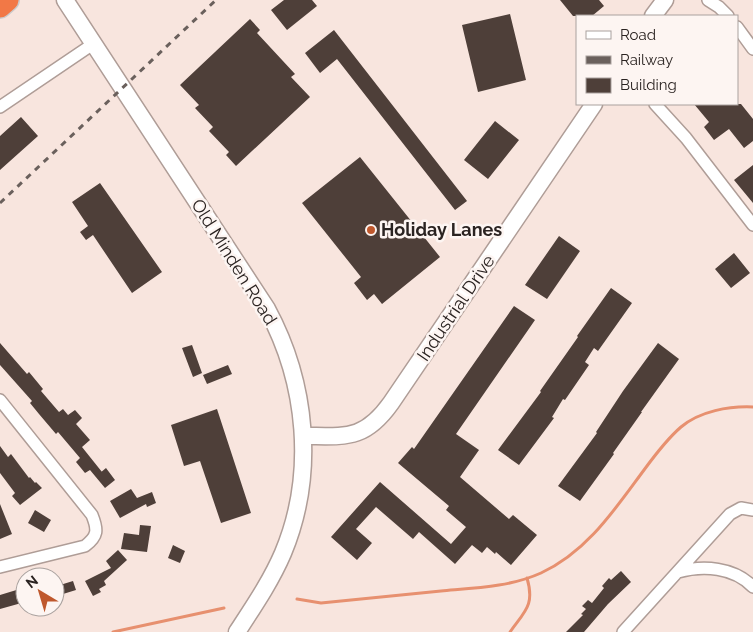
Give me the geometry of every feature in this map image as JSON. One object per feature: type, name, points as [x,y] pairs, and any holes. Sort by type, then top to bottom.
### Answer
[{"type":"highway","points":[[0,7],[8,0]]},
{"type":"main road","name":"Old Minden Road","points":[[65,0],[267,309],[281,338],[295,380],[303,436],[302,473],[297,507],[289,537],[269,582],[237,632]]},
{"type":"main road","points":[[655,15],[664,0]]},
{"type":"main road","name":"Industrial Drive","points":[[303,436],[354,434],[368,428],[379,419],[593,105]]},
{"type":"street","points":[[708,0],[727,15]]},
{"type":"street","points":[[738,28],[753,50]]},
{"type":"street","points":[[0,107],[93,44]]},
{"type":"street","points":[[656,105],[686,138],[753,225]]},
{"type":"street","points":[[0,400],[92,515],[97,529],[95,537],[85,546],[0,567]]},
{"type":"street","points":[[623,632],[730,514],[736,510],[749,509]]},
{"type":"street","points":[[678,572],[697,568],[717,569],[734,574],[753,587]]},
{"type":"building","points":[[284,0],[312,0],[317,6],[287,30],[271,10]]},
{"type":"building","points":[[560,0],[599,0],[604,6],[593,15],[573,16]]},
{"type":"building","points":[[510,14],[526,80],[478,92],[462,25]]},
{"type":"building","points":[[250,19],[260,30],[257,33],[295,74],[291,77],[310,97],[236,166],[226,155],[229,152],[209,131],[213,127],[195,108],[199,105],[180,85]]},
{"type":"building","points":[[334,30],[467,201],[455,210],[337,59],[320,73],[305,53]]},
{"type":"building","points":[[741,104],[753,119],[753,141],[744,148],[729,129],[714,140],[704,127],[709,122],[695,105]]},
{"type":"building","points":[[21,117],[38,136],[0,170],[0,136]]},
{"type":"building","points":[[495,121],[519,140],[488,179],[464,160]]},
{"type":"building","name":"Holiday Lanes","points":[[360,157],[440,257],[382,304],[374,294],[367,300],[354,283],[361,277],[302,203]]},
{"type":"building","points":[[753,165],[753,203],[734,180]]},
{"type":"building","points":[[100,183],[162,272],[132,293],[93,235],[86,240],[80,232],[88,226],[72,202]]},
{"type":"building","points":[[559,236],[580,251],[547,299],[525,285]]},
{"type":"building","points":[[734,253],[750,273],[731,288],[715,269]]},
{"type":"building","points":[[611,288],[632,303],[598,351],[594,348],[585,362],[589,365],[565,400],[563,399],[552,417],[554,418],[519,465],[498,450],[541,392]]},
{"type":"building","points":[[514,306],[535,320],[456,434],[479,450],[460,477],[509,519],[513,515],[537,535],[511,565],[487,547],[482,553],[472,545],[455,564],[419,532],[413,539],[376,507],[356,529],[372,543],[357,560],[331,537],[380,482],[451,544],[466,527],[446,510],[449,506],[398,463],[412,447],[414,449]]},
{"type":"building","points":[[0,343],[27,374],[29,372],[43,389],[41,391],[59,412],[63,409],[68,415],[75,410],[82,418],[76,424],[90,440],[82,447],[102,472],[106,468],[115,480],[105,488],[90,470],[85,473],[76,462],[80,458],[58,432],[56,434],[30,403],[32,401],[0,365]]},
{"type":"building","points":[[658,343],[679,359],[580,501],[558,486],[597,433],[623,391]]},
{"type":"building","points":[[192,345],[202,373],[193,377],[182,348]]},
{"type":"building","points":[[228,365],[232,374],[207,384],[203,375]]},
{"type":"building","points":[[217,409],[251,513],[221,523],[200,461],[184,466],[171,425]]},
{"type":"building","points":[[0,446],[8,457],[11,454],[29,478],[42,488],[20,505],[12,496],[15,493],[0,473]]},
{"type":"building","points":[[131,489],[137,498],[152,492],[156,503],[147,507],[146,504],[120,518],[110,501]]},
{"type":"building","points":[[0,504],[12,534],[0,539]]},
{"type":"building","points":[[35,510],[51,520],[44,532],[28,523]]},
{"type":"building","points":[[140,525],[151,526],[147,552],[121,549],[124,533],[139,535]]},
{"type":"building","points":[[173,545],[185,551],[180,563],[168,558]]},
{"type":"building","points":[[118,550],[127,560],[104,581],[106,585],[99,589],[101,592],[93,596],[85,581],[111,568],[106,561]]},
{"type":"building","points":[[621,571],[631,582],[608,604],[584,632],[566,632],[583,615],[581,614],[586,609],[582,606],[588,600],[592,603],[609,578],[611,580]]},
{"type":"building","points":[[73,581],[76,590],[65,593],[65,583]]},
{"type":"building","points":[[15,590],[15,605],[0,609],[0,595]]},
{"type":"waterway","points":[[297,599],[321,603],[479,588],[505,584],[541,573],[572,554],[599,528],[661,447],[681,427],[706,413],[734,407],[753,407]]},
{"type":"waterway","points":[[510,632],[524,613],[529,601],[530,595],[527,578]]},
{"type":"waterway","points":[[113,632],[224,608]]},
{"type":"railway","points":[[0,203],[216,0]]},
{"type":"place","name":"Holiday Lanes","points":[[371,230]]}]
